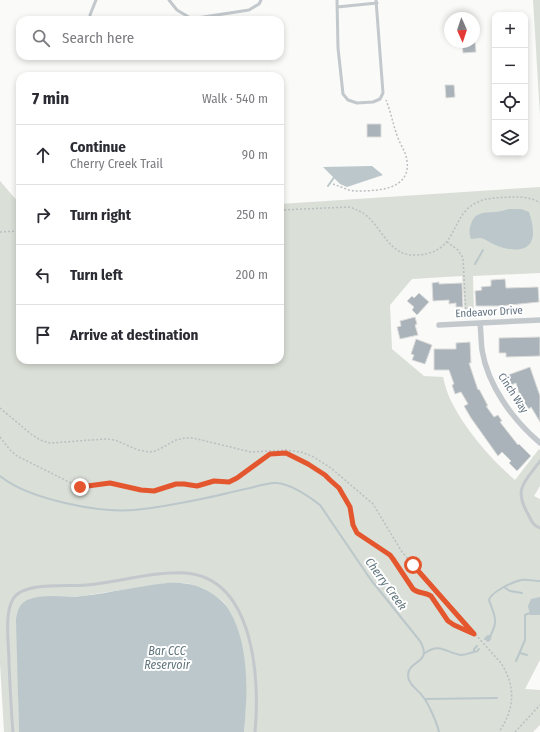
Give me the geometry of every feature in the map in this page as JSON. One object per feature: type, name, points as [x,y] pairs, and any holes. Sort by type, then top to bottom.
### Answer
[{"type":"street","name":"Endeavor Drive","points":[[439,325],[540,320]]},
{"type":"street","name":"Cinch Way","points":[[480,323],[482,350],[492,381],[527,431],[540,443]]},
{"type":"lane","points":[[90,16],[96,0]]},
{"type":"lane","points":[[169,0],[177,10],[187,16]]},
{"type":"lane","points":[[211,16],[249,10],[259,4],[261,0]]},
{"type":"lane","points":[[337,0],[337,7],[338,48],[343,94],[348,100],[357,103],[373,102],[380,99],[383,93],[376,2],[337,7]]},
{"type":"lane","points":[[540,461],[520,491],[523,506],[535,526],[540,528]]},
{"type":"lane","points":[[12,732],[8,627],[10,606],[15,596],[19,592],[30,588],[88,585],[156,575],[181,573],[202,577],[214,583],[229,597],[243,620],[250,641],[254,666],[256,732]]},
{"type":"path","points":[[333,184],[349,190],[389,188],[394,186],[404,177],[407,166],[406,155],[398,139],[383,93]]},
{"type":"path","points":[[284,210],[350,208],[360,211],[392,246],[407,254],[416,255],[430,253],[440,248],[447,242],[464,213],[469,207],[477,202],[485,199],[517,197],[528,198],[540,203]]},
{"type":"path","points":[[0,232],[16,231]]},
{"type":"path","points":[[447,242],[458,250],[463,258],[466,314]]},
{"type":"path","points":[[0,408],[30,434],[40,440],[50,443],[105,439],[115,440],[138,450],[149,452],[156,451],[176,440],[189,437],[199,438],[251,452],[292,450],[312,456],[331,468],[373,504],[402,552],[501,663],[506,671],[511,686],[512,695],[510,709],[499,732]]},
{"type":"path","points":[[0,438],[17,456],[73,485],[84,487],[110,483],[151,491],[176,484],[197,486],[214,481],[233,481],[270,454],[288,454],[325,475],[339,488],[350,507],[353,525],[357,533],[390,555],[413,589],[417,592],[431,596],[451,624],[474,634]]},
{"type":"path","points":[[515,732],[540,705]]},
{"type":"shaded area","points":[[533,0],[540,0],[540,115]]},
{"type":"shaded area","points":[[0,181],[16,199],[16,364],[284,364],[284,204],[540,187],[540,273],[473,276],[474,317],[465,317],[462,276],[412,279],[390,305],[392,349],[424,376],[443,377],[450,398],[464,423],[479,444],[506,472],[515,480],[539,449],[540,450],[540,486],[534,496],[540,499],[540,660],[525,689],[540,690],[540,725],[533,732],[244,732],[246,704],[245,667],[243,651],[235,624],[225,603],[203,588],[186,583],[167,583],[82,596],[40,597],[32,599],[17,614],[19,732],[4,732],[0,663]]},
{"type":"water","points":[[372,166],[383,175],[347,187],[340,184],[323,167]]},
{"type":"water","points":[[509,209],[521,209],[529,212],[533,236],[528,246],[522,249],[504,248],[482,238],[471,239],[470,226],[477,215]]},
{"type":"water","name":"Bar CCC Reservoir","points":[[167,583],[194,585],[206,590],[225,604],[233,618],[243,649],[245,666],[246,700],[244,732],[19,732],[16,620],[20,606],[27,600],[34,598],[48,596],[82,596]]},
{"type":"water","points":[[540,597],[540,615],[530,615],[528,606],[531,599]]},
{"type":"building","points":[[463,48],[476,48],[476,52],[463,53]]},
{"type":"building","points":[[445,85],[454,85],[455,97],[446,98]]},
{"type":"building","points":[[367,124],[381,124],[381,137],[367,137]]},
{"type":"building","points":[[505,279],[506,288],[538,287],[539,302],[500,306],[476,306],[475,291],[482,290],[481,287],[491,286],[491,280]]},
{"type":"building","points":[[439,282],[439,284],[462,283],[463,307],[456,307],[456,303],[449,304],[449,300],[433,301],[432,283]]},
{"type":"building","points":[[419,293],[429,302],[417,315],[412,310],[414,307],[407,301],[412,296],[414,298]]},
{"type":"building","points":[[415,317],[417,324],[415,325],[418,335],[400,339],[397,327],[401,326],[400,321]]},
{"type":"building","points":[[540,337],[540,356],[506,357],[506,353],[499,353],[499,338]]},
{"type":"building","points":[[416,339],[432,345],[425,364],[412,360],[414,355],[411,354]]},
{"type":"building","points":[[470,342],[471,363],[469,363],[478,390],[479,389],[488,406],[486,406],[494,417],[498,415],[502,421],[500,422],[518,445],[519,444],[531,456],[517,471],[509,463],[511,461],[502,452],[498,456],[471,418],[464,406],[468,404],[461,392],[455,394],[452,385],[454,384],[449,370],[434,370],[434,349],[456,349],[456,343]]},
{"type":"building","points":[[530,367],[540,396],[540,422],[531,407],[529,409],[525,404],[516,383],[511,385],[508,375]]},
{"type":"waterway","points":[[328,186],[335,176]]},
{"type":"waterway","points":[[475,264],[483,250]]},
{"type":"waterway","name":"Cherry Creek","points":[[0,476],[12,484],[45,498],[83,507],[119,510],[134,510],[170,505],[271,483],[282,484],[300,491],[320,505],[371,580],[420,641],[424,654],[422,658],[409,670],[408,679],[426,701],[435,719],[439,732]]},
{"type":"waterway","points":[[488,641],[495,623],[494,614],[489,600],[491,597],[502,588],[517,581],[540,581]]},
{"type":"waterway","points":[[505,588],[510,591],[522,593]]},
{"type":"waterway","points":[[516,661],[525,640],[525,615],[530,613]]},
{"type":"waterway","points":[[485,639],[488,636],[490,637]]},
{"type":"waterway","points":[[487,640],[490,637]]},
{"type":"waterway","points":[[474,652],[474,649],[477,646]]},
{"type":"waterway","points":[[425,653],[435,648],[439,648],[463,655],[479,649]]},
{"type":"waterway","points":[[520,653],[527,655]]},
{"type":"waterway","points":[[425,699],[497,698]]},
{"type":"route","points":[[80,487],[110,483],[146,491],[154,491],[176,484],[197,486],[199,484],[214,481],[229,482],[233,481],[270,454],[286,453],[308,464],[325,475],[339,488],[350,507],[354,529],[357,533],[390,555],[413,589],[417,592],[431,596],[451,624],[474,634],[413,565]]}]
